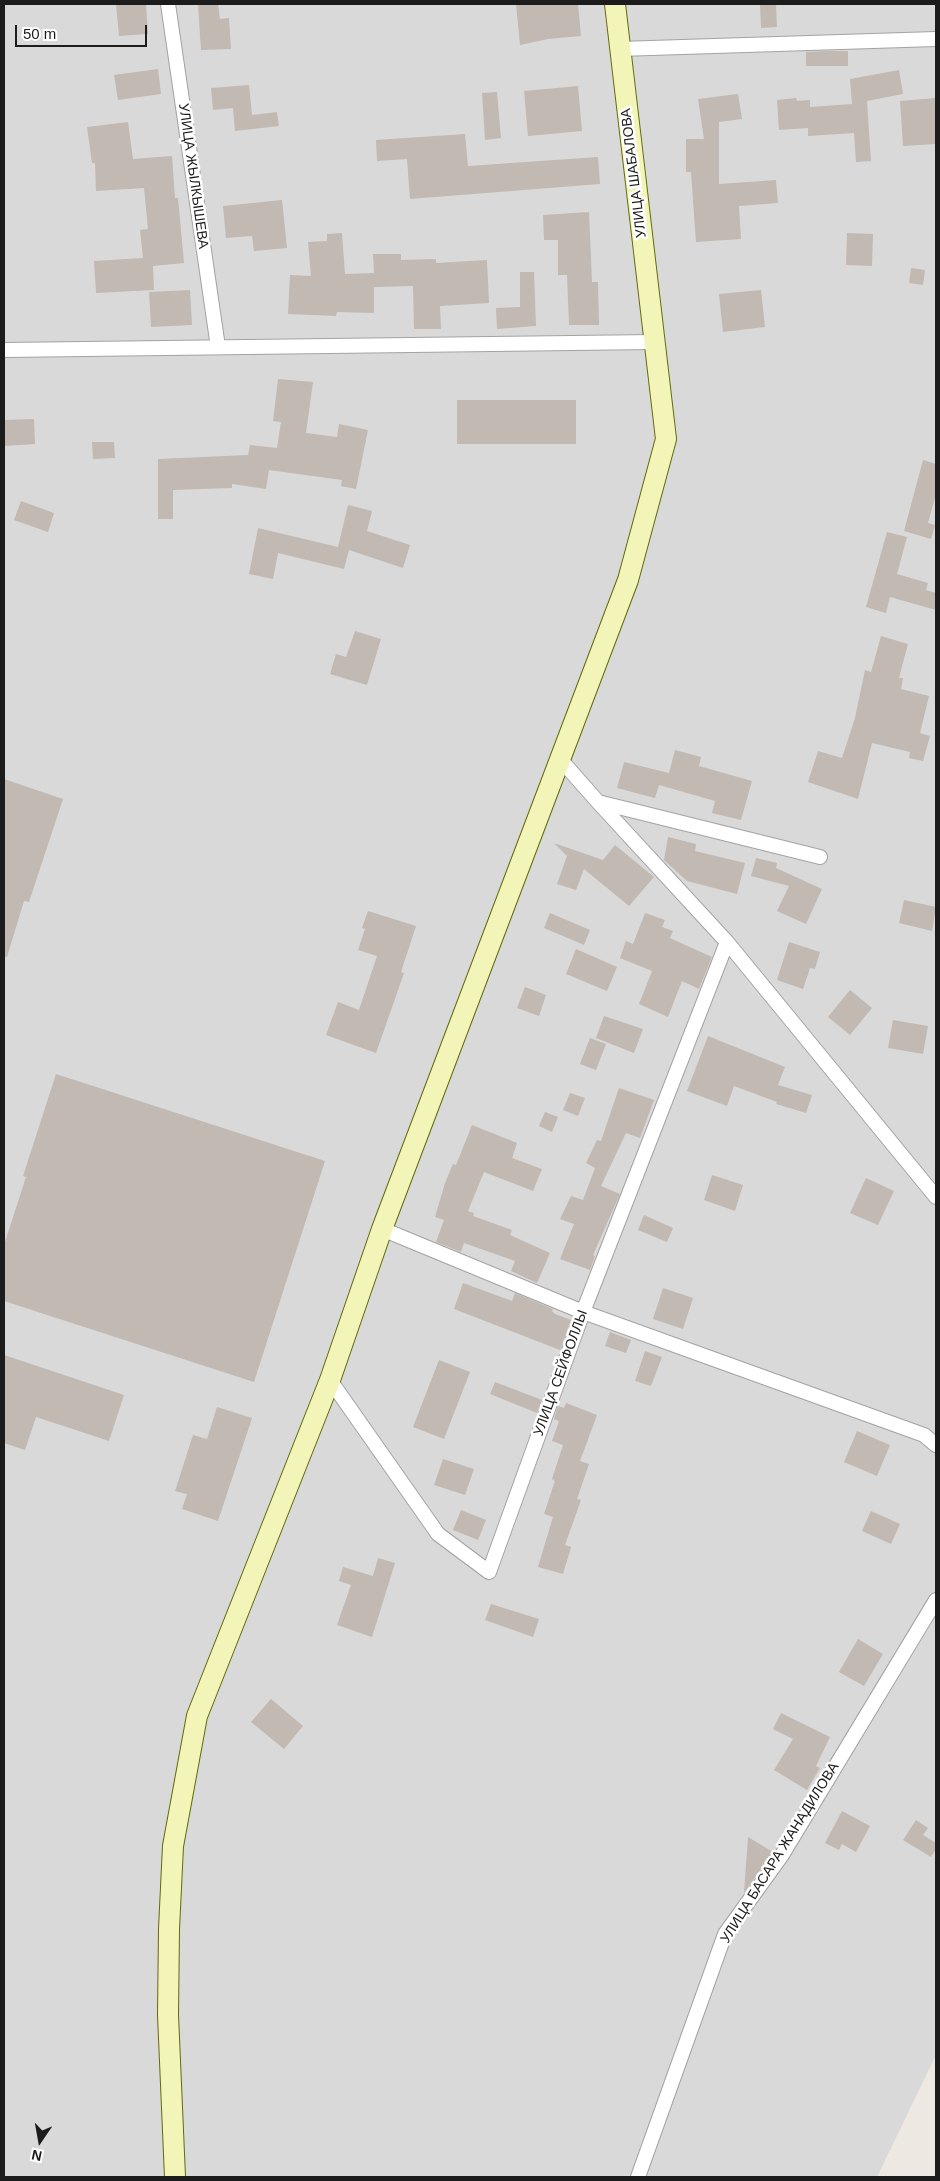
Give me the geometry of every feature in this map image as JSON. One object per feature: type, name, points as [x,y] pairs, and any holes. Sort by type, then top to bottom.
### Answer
[{"type":"street","name":"УЛИЦА ЖЫЛКЫШЕВА","points":[[168,4],[218,347]]},
{"type":"street","name":"УЛИЦА ШАБАЛОВА","points":[[176,2177],[168,2015],[169,1929],[173,1846],[197,1716],[330,1380],[382,1229],[628,580],[666,439],[615,4]]},
{"type":"street","points":[[619,49],[936,39]]},
{"type":"street","points":[[4,350],[654,342]]},
{"type":"street","points":[[560,759],[727,942],[936,1196]]},
{"type":"street","points":[[598,802],[820,858]]},
{"type":"street","name":"УЛИЦА СЕЙФОЛЛЫ","points":[[330,1380],[438,1534],[489,1572],[584,1312],[727,942]]},
{"type":"street","points":[[382,1229],[584,1312],[924,1435],[936,1446]]},
{"type":"street","name":"УЛИЦА БАСАРА ЖАНАДИЛОВА","points":[[638,2177],[725,1934],[782,1855],[936,1600]]},
{"type":"shaded area","points":[[4,4],[936,4],[936,2055],[877,2177],[4,2177]]},
{"type":"building","points":[[116,4],[146,4],[148,34],[119,36]]},
{"type":"building","points":[[198,4],[218,4],[220,19],[229,18],[231,49],[201,50]]},
{"type":"building","points":[[516,4],[578,4],[581,36],[548,39],[520,45]]},
{"type":"building","points":[[760,4],[776,4],[777,27],[761,28]]},
{"type":"building","points":[[848,51],[848,66],[806,66],[806,52]]},
{"type":"building","points":[[158,69],[161,94],[118,100],[114,75]]},
{"type":"building","points":[[899,70],[903,94],[867,101],[871,161],[856,162],[854,133],[808,136],[808,128],[779,130],[777,100],[796,98],[797,101],[810,100],[810,107],[852,104],[850,79]]},
{"type":"building","points":[[249,85],[252,115],[277,112],[279,126],[235,131],[233,108],[213,110],[211,88]]},
{"type":"building","points":[[578,86],[582,131],[528,136],[524,91]]},
{"type":"building","points":[[497,92],[501,138],[485,140],[482,93]]},
{"type":"building","points":[[738,94],[742,119],[719,122],[719,184],[776,180],[778,203],[739,206],[741,239],[696,242],[691,172],[686,172],[686,139],[704,139],[698,99]]},
{"type":"building","points":[[935,98],[936,144],[903,146],[900,101]]},
{"type":"building","points":[[128,122],[133,159],[172,156],[175,198],[178,198],[184,263],[153,266],[154,290],[96,293],[94,261],[143,258],[140,230],[148,229],[144,188],[96,191],[95,163],[92,163],[87,127]]},
{"type":"building","points":[[465,134],[468,166],[598,157],[600,184],[410,199],[407,159],[377,161],[376,140]]},
{"type":"building","points":[[282,200],[287,248],[254,251],[252,236],[226,238],[223,206]]},
{"type":"building","points":[[589,212],[592,282],[598,282],[599,325],[569,325],[567,275],[558,275],[558,240],[544,240],[543,215]]},
{"type":"building","points":[[342,233],[345,274],[374,273],[373,254],[401,254],[401,260],[436,259],[436,263],[487,260],[489,303],[440,306],[441,329],[414,329],[413,286],[374,287],[374,313],[337,312],[336,316],[288,314],[290,275],[311,276],[308,242],[327,241],[327,234]]},
{"type":"building","points":[[847,233],[873,234],[872,266],[846,265]]},
{"type":"building","points":[[911,268],[925,270],[923,285],[909,283]]},
{"type":"building","points":[[520,272],[534,272],[536,326],[497,329],[496,308],[520,307]]},
{"type":"building","points":[[190,290],[192,325],[151,327],[149,292]]},
{"type":"building","points":[[761,290],[765,327],[723,332],[719,294]]},
{"type":"building","points":[[278,379],[313,382],[306,433],[337,437],[339,424],[368,430],[356,489],[341,486],[342,480],[269,470],[266,489],[232,484],[232,488],[173,490],[173,519],[158,519],[158,459],[248,455],[250,445],[277,448],[281,422],[273,421]]},
{"type":"building","points":[[457,400],[576,400],[576,444],[457,444]]},
{"type":"building","points":[[34,419],[35,444],[4,446],[4,420]]},
{"type":"building","points":[[92,442],[114,442],[115,458],[93,459]]},
{"type":"building","points":[[923,460],[936,464],[936,494],[928,523],[935,525],[931,539],[904,531]]},
{"type":"building","points":[[21,501],[54,513],[48,532],[14,520]]},
{"type":"building","points":[[348,505],[372,511],[367,531],[410,545],[403,568],[349,550],[344,569],[278,553],[273,579],[249,574],[258,528],[338,547]]},
{"type":"building","points":[[887,532],[907,537],[897,574],[928,583],[926,590],[936,593],[936,610],[890,597],[886,613],[866,607]]},
{"type":"building","points":[[355,631],[381,639],[367,685],[330,674],[336,654],[346,657]]},
{"type":"building","points":[[881,636],[908,644],[899,678],[903,678],[901,689],[929,696],[920,733],[930,736],[923,761],[909,758],[910,752],[872,743],[858,799],[808,782],[818,751],[842,758],[855,718],[865,670],[871,672]]},
{"type":"building","points":[[675,750],[701,757],[699,766],[752,781],[741,820],[712,813],[715,801],[659,785],[655,798],[617,788],[624,762],[669,773]]},
{"type":"building","points":[[4,779],[63,799],[29,902],[24,901],[7,957],[4,956]]},
{"type":"building","points":[[668,837],[696,844],[695,851],[745,863],[737,894],[687,881],[664,860]]},
{"type":"building","points":[[554,843],[603,860],[615,845],[654,877],[629,906],[584,869],[576,890],[557,884],[567,856]]},
{"type":"building","points":[[756,858],[777,863],[776,868],[822,889],[806,924],[777,911],[789,886],[751,876]]},
{"type":"building","points":[[904,900],[936,907],[932,931],[899,923]]},
{"type":"building","points":[[368,911],[416,926],[401,972],[404,973],[376,1053],[326,1035],[338,1002],[359,1010],[377,956],[358,950],[365,929],[362,928]]},
{"type":"building","points":[[550,913],[590,930],[584,945],[544,928]]},
{"type":"building","points":[[645,913],[665,920],[662,927],[673,931],[670,938],[712,957],[699,989],[682,981],[668,1017],[639,1004],[652,971],[620,958],[626,941],[633,944]]},
{"type":"building","points":[[789,942],[820,952],[815,969],[810,968],[803,989],[777,980]]},
{"type":"building","points":[[576,949],[617,967],[607,991],[566,974]]},
{"type":"building","points":[[525,987],[546,995],[539,1016],[517,1008]]},
{"type":"building","points":[[850,990],[872,1008],[850,1035],[828,1017]]},
{"type":"building","points":[[604,1016],[643,1029],[634,1053],[596,1038]]},
{"type":"building","points":[[893,1020],[928,1026],[923,1054],[888,1048]]},
{"type":"building","points":[[708,1036],[785,1067],[778,1085],[812,1095],[806,1113],[776,1104],[777,1102],[734,1086],[727,1106],[687,1091]]},
{"type":"building","points":[[590,1038],[606,1044],[596,1070],[580,1064]]},
{"type":"building","points":[[56,1074],[325,1161],[254,1382],[4,1301],[4,1245],[26,1177],[23,1176]]},
{"type":"building","points":[[619,1088],[654,1100],[640,1138],[626,1133],[601,1186],[620,1194],[593,1255],[595,1256],[590,1270],[560,1259],[574,1224],[560,1219],[571,1196],[583,1200],[595,1168],[586,1163],[597,1140],[601,1141]]},
{"type":"building","points":[[570,1093],[585,1098],[578,1116],[563,1110]]},
{"type":"building","points":[[545,1112],[558,1117],[552,1132],[539,1126]]},
{"type":"building","points":[[472,1125],[517,1143],[512,1158],[542,1169],[533,1191],[484,1172],[468,1211],[474,1213],[473,1216],[512,1230],[510,1235],[550,1253],[537,1283],[511,1271],[515,1261],[464,1243],[461,1252],[436,1242],[444,1220],[435,1217],[445,1183],[453,1164],[456,1165]]},
{"type":"building","points":[[712,1175],[743,1185],[735,1211],[704,1200]]},
{"type":"building","points":[[866,1178],[894,1191],[878,1225],[850,1213]]},
{"type":"building","points":[[644,1215],[673,1228],[667,1242],[638,1230]]},
{"type":"building","points":[[463,1283],[512,1301],[515,1293],[553,1309],[552,1311],[555,1314],[571,1320],[560,1350],[454,1309]]},
{"type":"building","points":[[663,1288],[693,1298],[683,1329],[653,1319]]},
{"type":"building","points":[[610,1332],[631,1340],[626,1353],[605,1346]]},
{"type":"building","points":[[645,1351],[662,1357],[651,1386],[635,1381]]},
{"type":"building","points":[[4,1355],[124,1395],[109,1441],[36,1417],[25,1450],[4,1443]]},
{"type":"building","points":[[439,1360],[470,1372],[444,1439],[413,1427]]},
{"type":"building","points":[[495,1382],[542,1400],[537,1413],[490,1394]]},
{"type":"building","points":[[566,1403],[597,1415],[580,1461],[589,1464],[577,1499],[581,1500],[565,1545],[571,1547],[563,1574],[538,1567],[553,1517],[544,1514],[555,1481],[552,1479],[563,1445],[552,1441],[559,1421],[554,1419],[558,1406],[564,1408]]},
{"type":"building","points":[[217,1407],[252,1418],[218,1521],[182,1509],[187,1494],[175,1491],[193,1435],[207,1439]]},
{"type":"building","points":[[857,1431],[890,1445],[877,1476],[844,1462]]},
{"type":"building","points":[[443,1459],[474,1469],[465,1495],[434,1485]]},
{"type":"building","points":[[461,1510],[486,1520],[478,1540],[453,1530]]},
{"type":"building","points":[[871,1511],[900,1524],[891,1544],[862,1531]]},
{"type":"building","points":[[378,1558],[395,1563],[372,1637],[337,1625],[351,1585],[339,1581],[343,1567],[373,1576]]},
{"type":"building","points":[[491,1604],[539,1619],[533,1637],[485,1620]]},
{"type":"building","points":[[858,1639],[883,1654],[864,1686],[839,1672]]},
{"type":"building","points":[[271,1699],[303,1726],[284,1749],[251,1722]]},
{"type":"building","points":[[781,1713],[830,1737],[816,1766],[820,1768],[807,1790],[774,1770],[793,1739],[773,1729]]},
{"type":"building","points":[[842,1811],[870,1826],[856,1852],[842,1844],[839,1850],[825,1843]]},
{"type":"building","points":[[916,1820],[928,1828],[923,1835],[936,1843],[936,1849],[931,1857],[903,1840]]},
{"type":"building","points":[[748,1837],[773,1852],[744,1893]]}]
